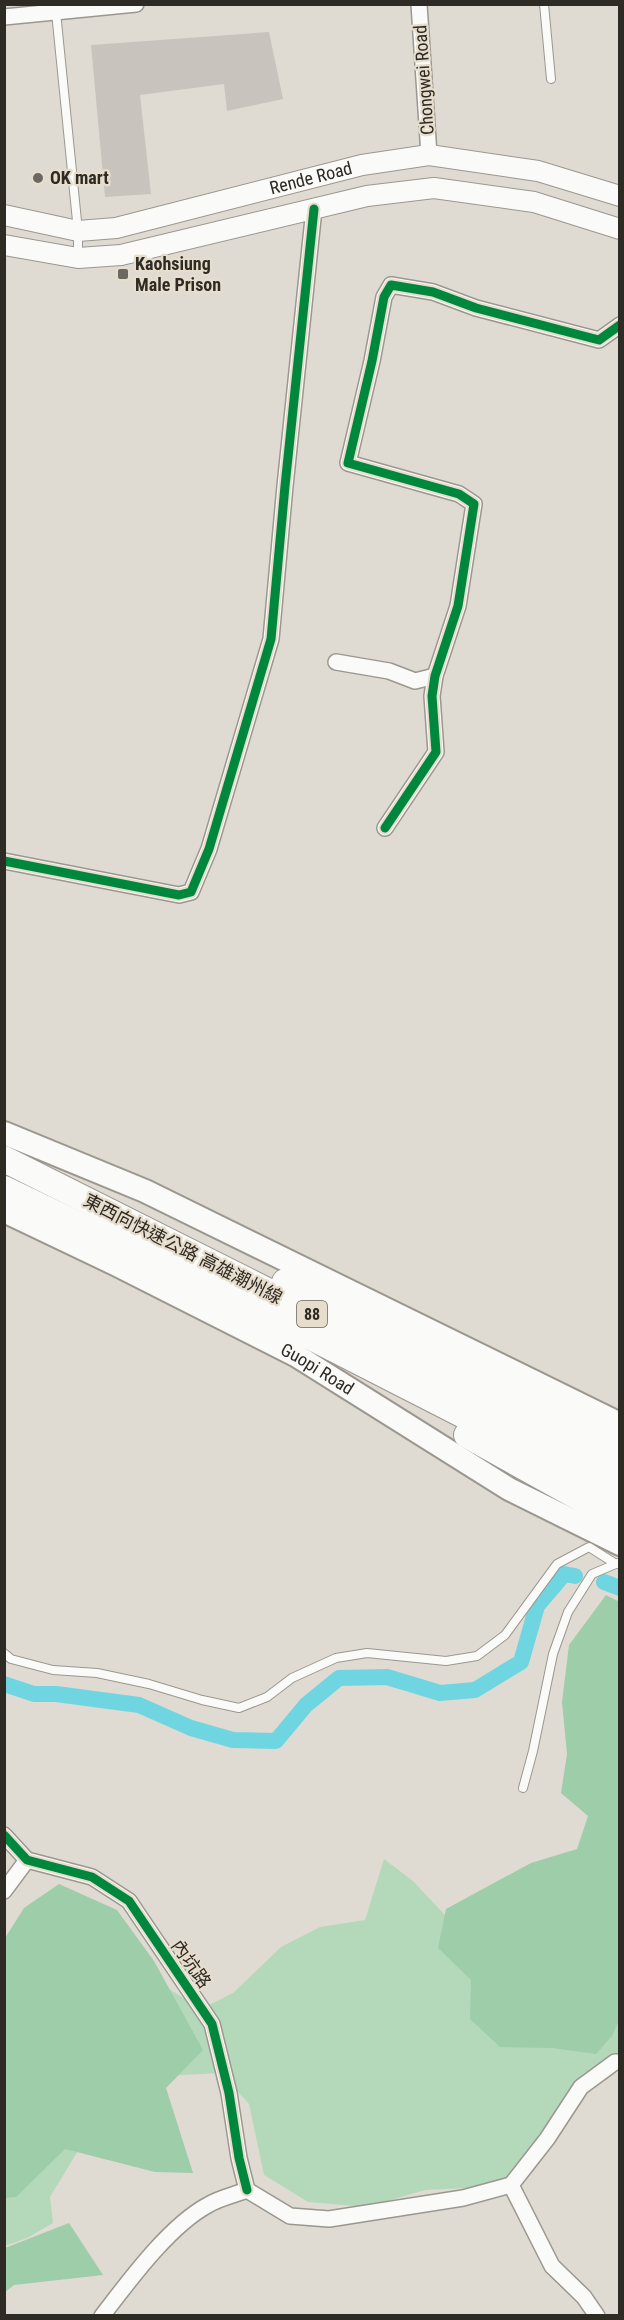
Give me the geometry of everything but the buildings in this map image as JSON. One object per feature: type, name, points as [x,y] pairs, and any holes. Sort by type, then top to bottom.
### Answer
[{"type":"highway","points":[[4,1157],[140,1214],[325,1300],[620,1444]]},
{"type":"highway","name":"東西向快速公路 高雄潮州線","points":[[4,1157],[620,1468]]},
{"type":"highway","name":"東西向快速公路 高雄潮州線","points":[[4,1189],[308,1335],[620,1495]]},
{"type":"highway","points":[[308,1335],[336,1359],[620,1520]]},
{"type":"main road","points":[[4,1133],[155,1196],[620,1424]]},
{"type":"main road","name":"Guopi Road","points":[[4,1211],[297,1356],[618,1556]]},
{"type":"street","points":[[4,17],[56,8],[136,4]]},
{"type":"street","name":"Chongwei Road","points":[[419,4],[429,155]]},
{"type":"street","name":"Rende Road","points":[[4,215],[78,231],[116,228],[362,165],[429,155],[538,171],[620,196]]},
{"type":"street","name":"Rende Road","points":[[4,245],[78,258],[122,255],[367,196],[434,188],[534,202],[620,228]]},
{"type":"street","points":[[4,861],[179,895],[191,892],[209,849],[272,639],[285,486],[314,208]]},
{"type":"street","points":[[385,828],[436,752],[432,696],[435,676],[458,606],[474,504],[459,494],[348,463],[372,361],[384,297],[391,285],[432,292],[476,308],[599,340],[620,325]]},
{"type":"street","points":[[336,662],[389,671],[415,681],[435,676]]},
{"type":"street","points":[[4,1835],[27,1860],[4,1891]]},
{"type":"street","name":"內坑路","points":[[27,1860],[92,1877],[129,1901],[212,2024],[229,2094],[239,2158],[247,2190]]},
{"type":"street","points":[[102,2316],[126,2283],[191,2216],[209,2204],[247,2190],[290,2216],[329,2219],[463,2198],[511,2185],[547,2139],[581,2087],[615,2062],[620,2062]]},
{"type":"street","points":[[511,2185],[552,2266],[584,2297],[597,2316]]},
{"type":"lane","points":[[544,4],[551,79]]},
{"type":"lane","points":[[56,8],[78,231],[78,258]]},
{"type":"lane","points":[[4,1653],[11,1659],[53,1670],[107,1675],[239,1708],[267,1697],[292,1678],[336,1658],[367,1653],[446,1661],[477,1656],[505,1635],[557,1564],[589,1547],[618,1556]]},
{"type":"lane","points":[[523,1788],[534,1751],[553,1654],[568,1612],[592,1574],[618,1556]]},
{"type":"green space","points":[[606,1595],[620,1602],[619,2020],[612,2036],[596,2054],[552,2048],[500,2047],[470,2019],[471,1980],[438,1948],[446,1909],[531,1863],[577,1849],[588,1816],[561,1793],[567,1754],[562,1702],[569,1645]]},
{"type":"green space","points":[[384,1859],[413,1881],[462,1933],[619,1880],[619,2069],[570,2106],[508,2186],[425,2190],[366,2207],[308,2202],[264,2175],[249,2104],[221,2073],[162,2076],[99,2116],[50,2197],[53,2223],[27,2238],[5,2246],[4,2104],[150,1977],[201,2009],[233,1993],[281,1947],[320,1927],[365,1920]]},
{"type":"green space","points":[[59,1884],[117,1910],[154,1961],[203,2050],[166,2088],[193,2173],[155,2172],[65,2149],[16,2197],[5,2198],[5,1938],[24,1908]]},
{"type":"green space","points":[[69,2223],[103,2275],[14,2285],[5,2292],[5,2248]]},
{"type":"waterway","points":[[4,1684],[34,1694],[56,1694],[139,1705],[191,1728],[233,1740],[276,1741],[306,1705],[339,1678],[387,1677],[440,1693],[475,1690],[521,1662],[537,1606],[564,1574],[575,1576]]},
{"type":"waterway","points":[[604,1582],[620,1588]]},
{"type":"cycle path","points":[[4,861],[179,895],[191,892],[209,849],[271,639],[314,209]]},
{"type":"cycle path","points":[[385,828],[436,752],[432,696],[435,676],[458,606],[474,504],[459,494],[348,463],[372,361],[384,297],[391,285],[433,292],[476,308],[599,340],[620,325]]},
{"type":"cycle path","points":[[4,1835],[27,1860],[92,1877],[129,1901],[212,2024],[229,2093],[239,2158],[247,2190]]},
{"type":"place","name":"OK mart","points":[[38,178]]},
{"type":"place","name":"Kaohsiung Male Prison","points":[[123,274]]}]
